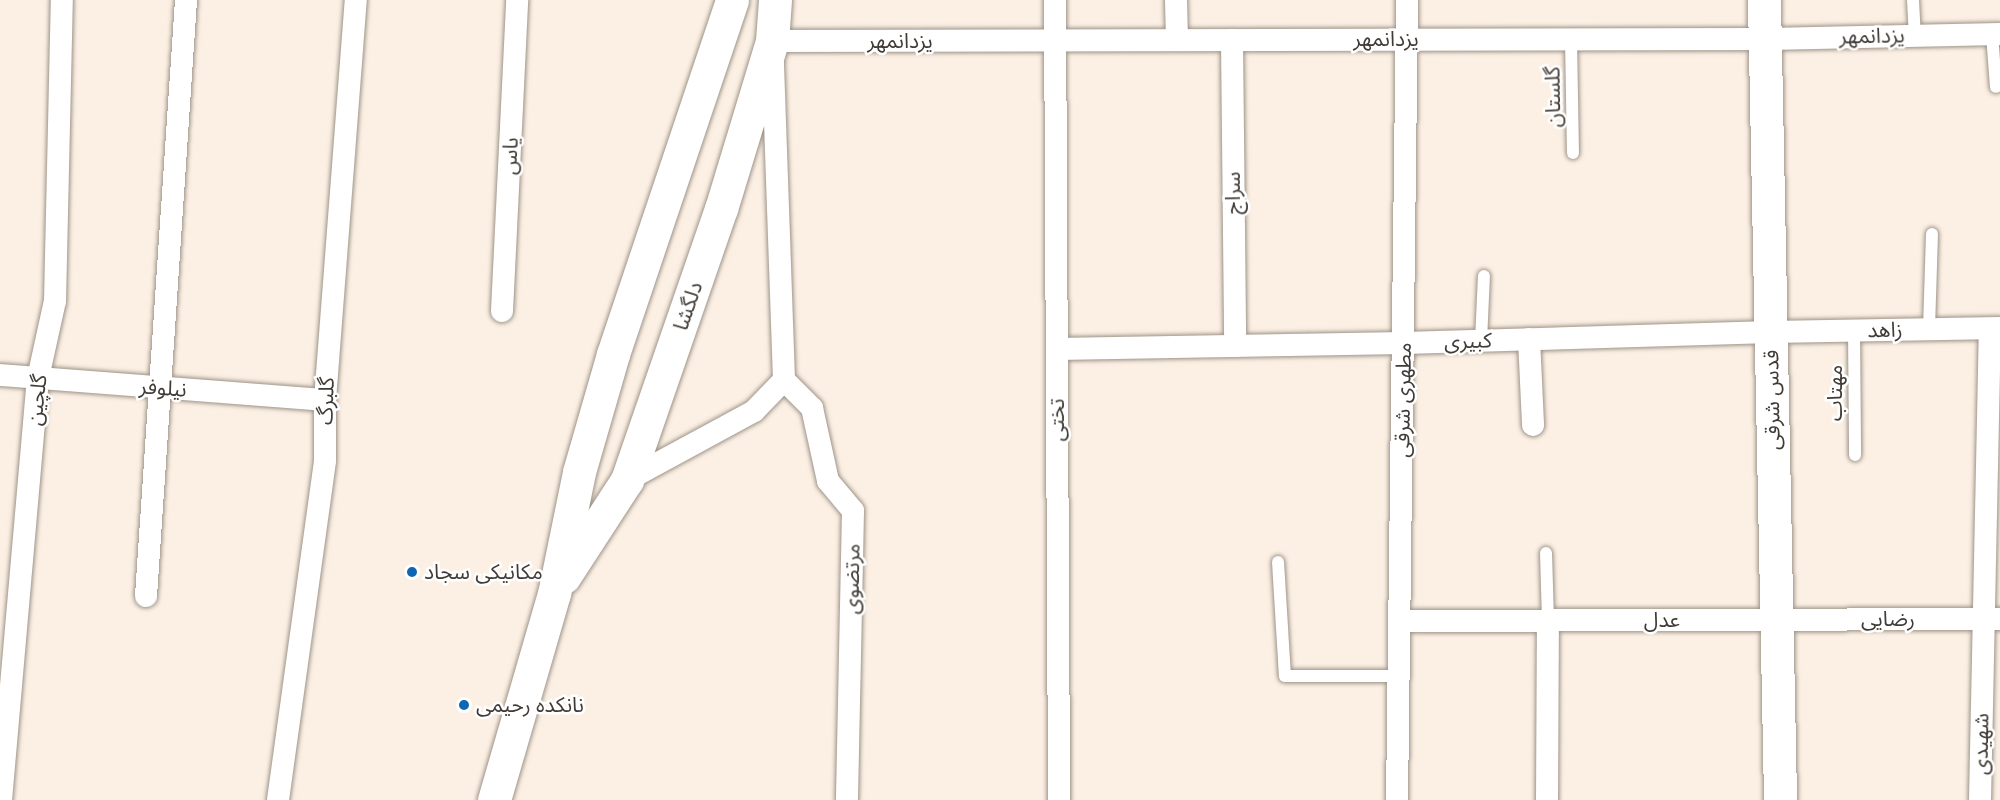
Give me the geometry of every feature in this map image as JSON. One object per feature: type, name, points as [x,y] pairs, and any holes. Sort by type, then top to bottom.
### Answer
[{"type":"street","name":"گلچین","points":[[1,800],[38,378],[55,301],[62,0]]},
{"type":"street","points":[[146,596],[186,0]]},
{"type":"street","name":"گلبرگ","points":[[278,800],[325,460],[325,400],[356,0]]},
{"type":"street","name":"یاس","points":[[502,311],[517,0]]},
{"type":"street","name":"دلگشا","points":[[495,800],[554,594],[579,472],[613,354],[732,0]]},
{"type":"street","name":"دلگشا","points":[[554,594],[627,480],[721,209],[772,41],[775,0]]},
{"type":"street","name":"تختی","points":[[1055,0],[1059,800]]},
{"type":"street","points":[[1176,0],[1177,40]]},
{"type":"street","name":"مطهری شرقی","points":[[1397,800],[1407,0]]},
{"type":"street","name":"قدس شرقی","points":[[1764,0],[1780,800]]},
{"type":"street","name":"یزدانمهر","points":[[772,41],[1765,39],[1996,34]]},
{"type":"street","name":"سراج","points":[[1232,40],[1234,346]]},
{"type":"street","points":[[627,480],[754,411],[784,380],[772,41]]},
{"type":"street","name":"زاهد","points":[[1770,332],[1995,328]]},
{"type":"street","name":"شهیدی","points":[[1980,800],[1992,620],[1995,328]]},
{"type":"street","name":"کبیری","points":[[1057,349],[1404,343],[1770,332]]},
{"type":"street","points":[[1529,339],[1533,425]]},
{"type":"street","name":"نیلوفر","points":[[0,375],[325,400]]},
{"type":"street","name":"مرتضوی","points":[[784,380],[812,408],[828,481],[854,511],[847,800]]},
{"type":"street","name":"رضایی","points":[[1776,619],[1992,620]]},
{"type":"street","name":"عدل","points":[[1399,621],[1776,619]]},
{"type":"street","points":[[1547,800],[1548,620]]},
{"type":"lane","points":[[1913,0],[1915,36]]},
{"type":"lane","points":[[1996,34],[1996,87]]},
{"type":"lane","name":"گلستان","points":[[1571,39],[1573,153]]},
{"type":"lane","points":[[1929,329],[1932,234]]},
{"type":"lane","points":[[1480,341],[1484,276]]},
{"type":"lane","name":"مهتاب","points":[[1854,331],[1855,455]]},
{"type":"lane","points":[[1546,553],[1548,620]]},
{"type":"lane","points":[[1278,562],[1285,676],[1399,676]]},
{"type":"place","name":"مکانیکی سجاد","points":[[412,572]]},
{"type":"place","name":"نانکده رحیمی","points":[[464,705]]}]
